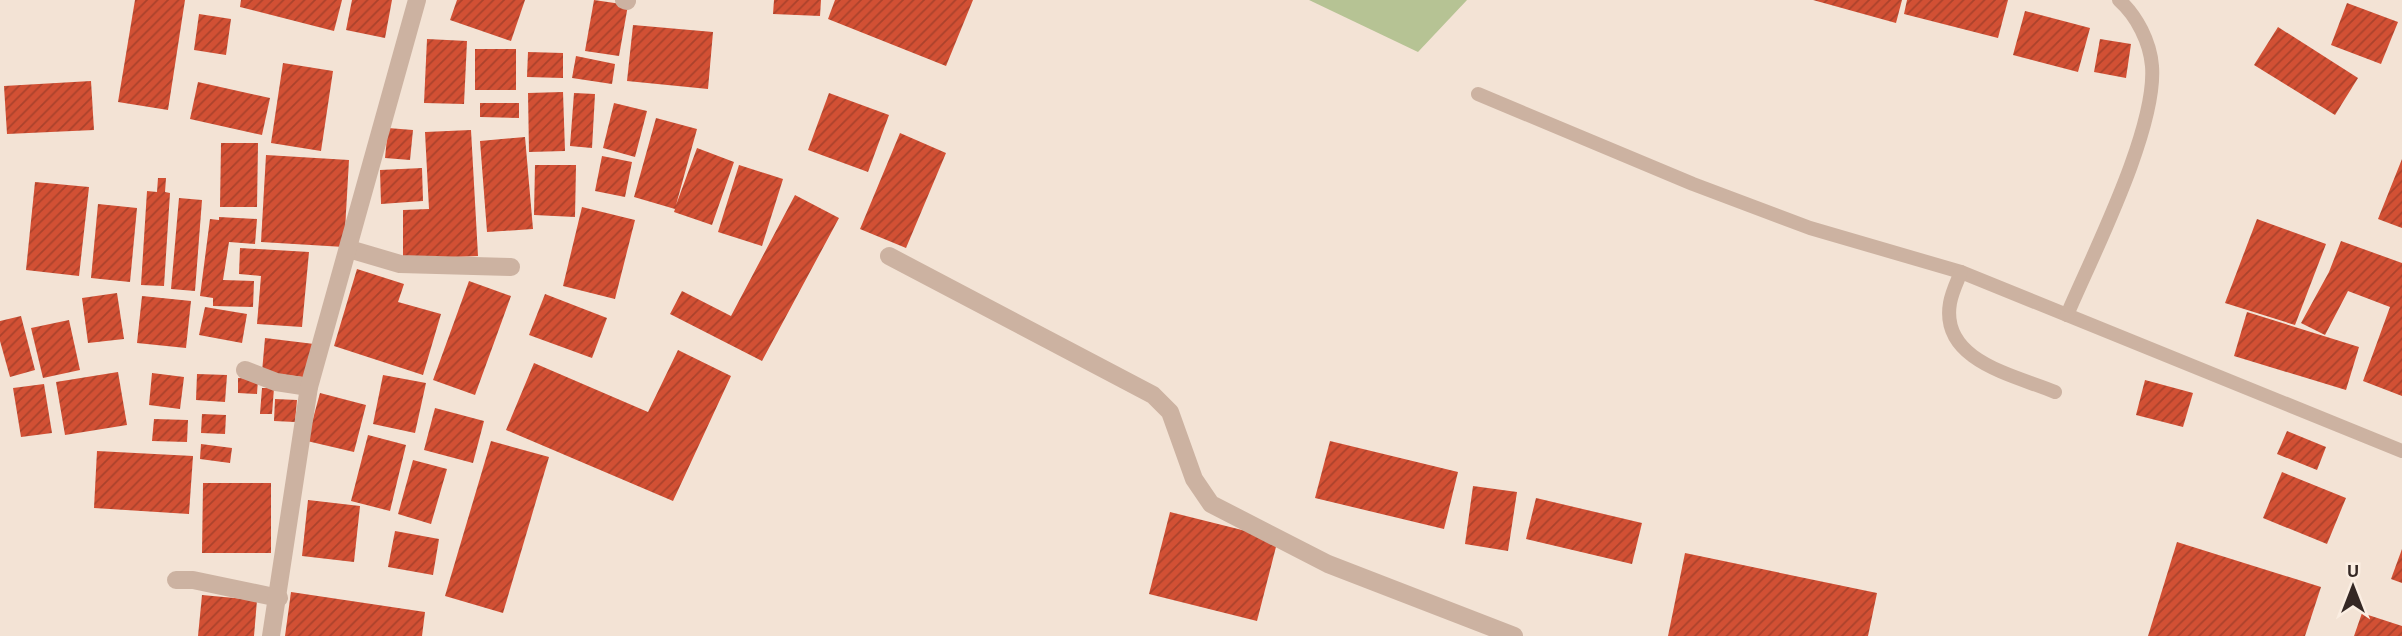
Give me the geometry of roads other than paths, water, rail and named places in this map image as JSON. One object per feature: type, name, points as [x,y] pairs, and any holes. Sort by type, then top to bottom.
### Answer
[{"type":"street","points":[[271,636],[279,598],[309,387],[417,0]]},
{"type":"street","points":[[349,249],[400,264],[511,267]]},
{"type":"street","points":[[889,256],[1030,333],[1153,395],[1170,412],[1194,479],[1210,505],[1328,564],[1514,636]]},
{"type":"street","points":[[245,370],[276,382],[309,387]]},
{"type":"street","points":[[176,580],[193,580],[279,598]]},
{"type":"lane","points":[[2067,315],[2144,130],[2152,67],[2144,36],[2131,10],[2119,0]]},
{"type":"lane","points":[[1478,94],[1693,184],[1810,228],[1961,272],[2402,451]]},
{"type":"lane","points":[[1961,272],[1950,303],[1951,326],[1961,348],[1976,360],[2055,392]]}]
